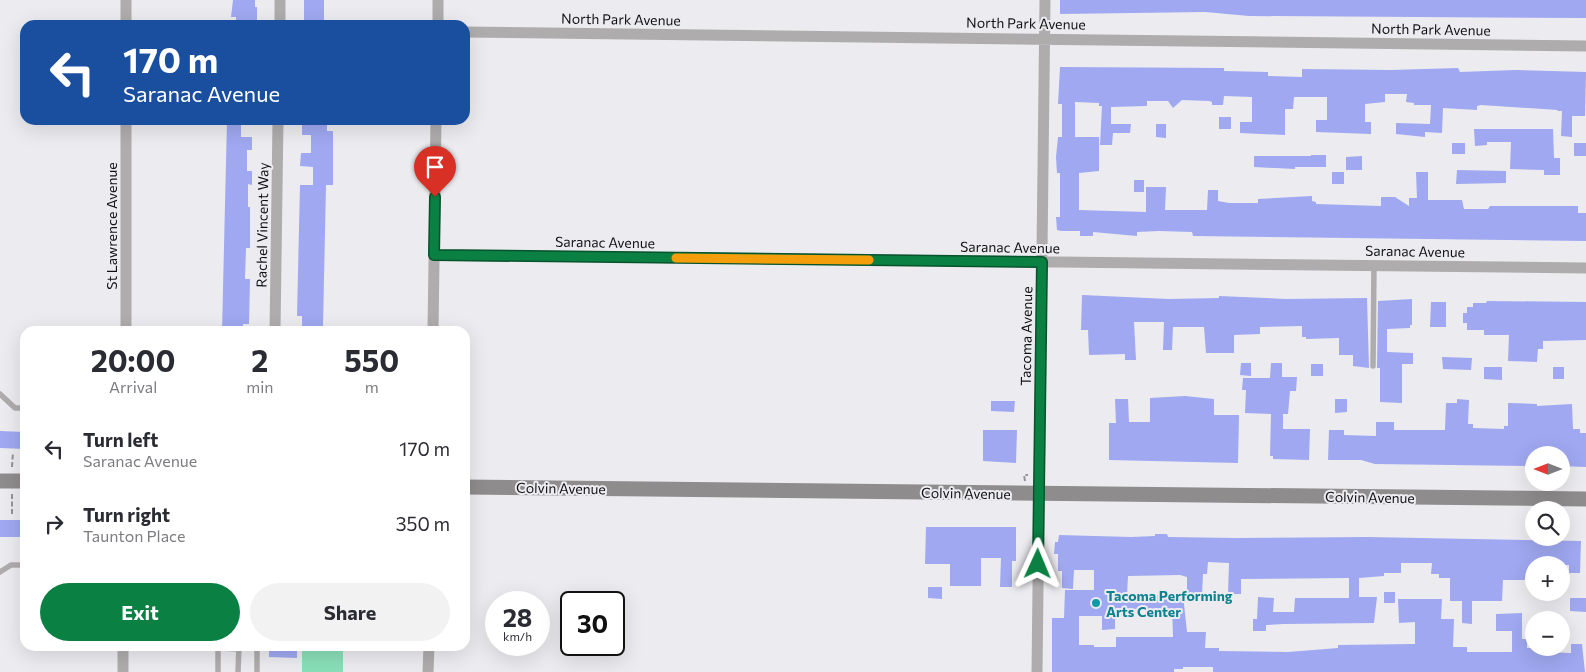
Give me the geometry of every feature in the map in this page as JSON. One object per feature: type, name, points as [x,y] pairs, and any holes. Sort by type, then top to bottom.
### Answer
[{"type":"street","points":[[126,0],[126,20]]},
{"type":"street","points":[[280,0],[280,20]]},
{"type":"street","points":[[438,0],[438,20]]},
{"type":"street","name":"Tacoma Avenue","points":[[1037,672],[1044,0]]},
{"type":"street","name":"North Park Avenue","points":[[470,32],[1586,46]]},
{"type":"street","name":"St Lawrence Avenue","points":[[126,125],[126,326]]},
{"type":"street","name":"Rachel Vincent Way","points":[[275,326],[278,125]]},
{"type":"street","points":[[433,326],[436,125]]},
{"type":"street","name":"Saranac Avenue","points":[[434,255],[1586,268]]},
{"type":"street","points":[[0,481],[20,481]]},
{"type":"street","name":"Colvin Avenue","points":[[470,487],[1586,499]]},
{"type":"street","points":[[123,651],[123,672]]},
{"type":"street","points":[[428,672],[429,651]]},
{"type":"lane","points":[[1373,366],[1374,266]]},
{"type":"lane","points":[[0,394],[15,408],[20,408]]},
{"type":"lane","points":[[0,572],[11,565],[20,565]]},
{"type":"lane","points":[[218,651],[218,672]]},
{"type":"lane","points":[[238,672],[239,651]]},
{"type":"lane","points":[[257,672],[258,651]]},
{"type":"path","points":[[12,452],[12,471]]},
{"type":"path","points":[[1024,475],[1025,482]]},
{"type":"path","points":[[12,494],[12,514]]},
{"type":"green space","points":[[302,651],[343,651],[343,672],[302,672]]},
{"type":"building","points":[[233,0],[255,0],[257,20],[236,20],[236,17],[231,17]]},
{"type":"building","points":[[304,0],[324,0],[324,20],[304,20]]},
{"type":"building","points":[[1060,0],[1586,0],[1586,18],[1249,16],[1205,12],[1060,14]]},
{"type":"building","points":[[1060,67],[1224,68],[1224,71],[1268,72],[1268,76],[1302,77],[1302,69],[1391,70],[1458,68],[1460,72],[1515,70],[1586,72],[1585,116],[1572,116],[1572,137],[1561,136],[1562,111],[1481,105],[1477,106],[1477,110],[1443,108],[1442,133],[1425,132],[1425,137],[1396,134],[1396,123],[1430,124],[1431,105],[1414,105],[1414,103],[1406,102],[1407,94],[1385,94],[1385,102],[1365,104],[1365,122],[1371,122],[1371,134],[1316,132],[1316,120],[1327,120],[1327,97],[1294,97],[1293,109],[1285,109],[1285,135],[1240,133],[1240,122],[1252,122],[1252,97],[1224,96],[1223,105],[1212,105],[1212,102],[1209,101],[1182,100],[1173,108],[1168,101],[1147,101],[1147,106],[1111,107],[1111,124],[1131,124],[1130,133],[1113,133],[1112,145],[1100,145],[1102,106],[1099,106],[1099,103],[1075,102],[1075,137],[1099,137],[1099,171],[1079,173],[1079,210],[1146,212],[1146,187],[1166,187],[1165,210],[1207,210],[1208,190],[1218,190],[1218,201],[1229,203],[1258,203],[1258,199],[1312,196],[1312,201],[1316,202],[1316,204],[1381,206],[1381,197],[1395,197],[1409,206],[1409,198],[1417,198],[1416,172],[1428,172],[1428,200],[1462,200],[1464,209],[1488,209],[1490,206],[1578,206],[1578,213],[1586,213],[1586,241],[1193,236],[1192,232],[1159,231],[1137,232],[1137,236],[1093,232],[1093,236],[1080,236],[1080,231],[1057,230],[1056,217],[1060,217],[1060,173],[1057,173],[1056,157],[1058,137],[1062,137],[1062,104],[1058,104]]},
{"type":"building","points":[[1219,117],[1231,117],[1231,129],[1219,129]]},
{"type":"building","points":[[1156,124],[1166,124],[1166,138],[1156,137]]},
{"type":"building","points":[[227,125],[241,125],[241,137],[252,137],[252,150],[247,150],[247,171],[252,171],[252,185],[248,184],[250,248],[246,248],[245,279],[250,279],[249,324],[243,324],[243,326],[222,326]]},
{"type":"building","points":[[302,125],[327,125],[327,131],[333,131],[333,185],[326,185],[323,326],[302,326],[302,316],[297,316],[300,185],[313,185],[313,167],[300,166],[301,153],[311,153],[311,135],[302,135]]},
{"type":"building","points":[[1474,129],[1553,129],[1554,158],[1560,158],[1560,175],[1544,175],[1544,170],[1510,169],[1511,142],[1487,142],[1487,145],[1475,146]]},
{"type":"building","points":[[1452,143],[1465,143],[1465,154],[1452,154]]},
{"type":"building","points":[[1574,143],[1586,143],[1586,156],[1574,156]]},
{"type":"building","points":[[1326,155],[1326,167],[1295,167],[1295,169],[1254,167],[1254,156]]},
{"type":"building","points":[[1362,156],[1362,170],[1346,170],[1346,157]]},
{"type":"building","points":[[1457,170],[1506,171],[1506,183],[1456,184]]},
{"type":"building","points":[[1332,172],[1344,172],[1344,184],[1332,184]]},
{"type":"building","points":[[1134,180],[1144,180],[1144,192],[1134,192]]},
{"type":"building","points":[[1082,295],[1169,299],[1219,298],[1219,296],[1286,299],[1367,298],[1369,368],[1353,366],[1353,355],[1339,355],[1339,338],[1306,339],[1306,337],[1302,337],[1302,326],[1260,327],[1260,334],[1234,335],[1234,353],[1206,353],[1204,327],[1173,327],[1172,350],[1163,350],[1164,322],[1134,322],[1136,360],[1125,360],[1125,354],[1089,355],[1088,330],[1081,330]]},
{"type":"building","points":[[1412,299],[1412,325],[1410,325],[1410,328],[1387,329],[1387,352],[1413,353],[1413,364],[1402,364],[1402,403],[1380,402],[1380,368],[1377,368],[1378,301]]},
{"type":"building","points":[[1487,301],[1586,302],[1586,340],[1543,341],[1543,349],[1538,349],[1537,362],[1508,361],[1509,335],[1484,335],[1484,330],[1467,330],[1467,323],[1463,323],[1463,313],[1467,313],[1467,307],[1473,307],[1473,303],[1486,303]]},
{"type":"building","points":[[1431,302],[1446,302],[1446,327],[1430,327]]},
{"type":"building","points":[[1442,357],[1472,358],[1471,370],[1443,369]]},
{"type":"building","points":[[1241,363],[1251,363],[1251,376],[1240,375]]},
{"type":"building","points":[[1271,363],[1282,363],[1282,377],[1297,377],[1296,391],[1290,391],[1288,414],[1283,414],[1283,429],[1310,429],[1309,460],[1273,459],[1273,456],[1270,456],[1271,414],[1245,413],[1246,390],[1242,390],[1243,378],[1270,378]]},
{"type":"building","points":[[1311,364],[1323,364],[1323,376],[1311,376]]},
{"type":"building","points":[[1484,367],[1502,367],[1502,380],[1484,379]]},
{"type":"building","points":[[1553,367],[1564,367],[1564,379],[1553,379]]},
{"type":"building","points":[[1185,396],[1214,399],[1214,415],[1239,415],[1238,463],[1109,460],[1109,423],[1116,423],[1115,399],[1128,399],[1129,422],[1150,422],[1150,398]]},
{"type":"building","points":[[1335,399],[1347,399],[1347,412],[1335,413]]},
{"type":"building","points":[[1457,399],[1469,400],[1468,424],[1473,424],[1473,428],[1504,429],[1504,426],[1508,426],[1508,403],[1537,404],[1537,406],[1572,404],[1573,429],[1580,429],[1580,433],[1586,433],[1586,467],[1570,466],[1570,446],[1525,446],[1525,466],[1375,464],[1361,460],[1328,460],[1329,430],[1344,430],[1344,435],[1376,436],[1376,422],[1394,422],[1394,430],[1445,430],[1446,403],[1457,403]]},
{"type":"building","points":[[991,401],[1015,401],[1014,412],[991,411]]},
{"type":"building","points":[[983,430],[1017,430],[1016,463],[983,461]]},
{"type":"building","points":[[0,431],[20,432],[20,449],[0,448]]},
{"type":"building","points":[[0,520],[20,520],[20,537],[0,537]]},
{"type":"building","points":[[926,527],[1016,527],[1016,561],[1012,561],[1012,587],[1000,587],[1001,558],[981,558],[981,586],[950,586],[950,564],[925,564]]},
{"type":"building","points":[[1167,534],[1168,537],[1368,537],[1525,540],[1525,546],[1570,546],[1570,541],[1581,541],[1580,573],[1570,573],[1570,556],[1525,556],[1525,580],[1503,580],[1502,601],[1472,601],[1472,624],[1462,623],[1462,601],[1450,601],[1450,578],[1439,578],[1439,574],[1431,574],[1432,563],[1401,563],[1401,573],[1384,573],[1384,576],[1359,578],[1359,597],[1377,597],[1374,623],[1266,625],[1266,631],[1253,631],[1253,619],[1257,619],[1258,597],[1274,598],[1273,612],[1294,612],[1295,598],[1349,598],[1349,578],[1241,579],[1241,594],[1228,594],[1229,563],[1208,562],[1207,574],[1203,574],[1202,595],[1187,595],[1187,577],[1180,575],[1128,576],[1127,595],[1183,595],[1187,632],[1206,632],[1205,648],[1219,648],[1219,651],[1288,652],[1338,648],[1338,645],[1415,644],[1415,622],[1399,623],[1398,599],[1442,599],[1441,619],[1454,619],[1453,647],[1467,647],[1467,652],[1512,652],[1512,631],[1496,631],[1496,614],[1522,613],[1522,639],[1525,639],[1525,656],[1570,656],[1571,644],[1582,644],[1585,672],[1213,672],[1213,667],[1183,667],[1183,669],[1174,669],[1174,672],[1052,672],[1052,618],[1064,618],[1065,590],[1094,590],[1094,570],[1074,570],[1073,589],[1062,588],[1062,571],[1058,571],[1058,554],[1054,554],[1055,542],[1058,542],[1059,535],[1131,537]],"holes":[[[1127,609],[1172,609],[1173,637],[1116,637],[1116,647],[1079,645],[1079,616],[1102,616],[1102,630],[1115,629],[1115,616],[1127,616]]]},
{"type":"building","points":[[928,587],[942,587],[942,599],[928,598]]},
{"type":"building","points":[[1384,592],[1395,592],[1395,603],[1384,603]]},
{"type":"building","points":[[1570,598],[1586,598],[1586,612],[1570,611]]},
{"type":"building","points":[[269,651],[297,651],[297,658],[269,657]]},
{"type":"slow traffic","points":[[676,258],[869,260]]},
{"type":"place","name":"Tacoma Performing Arts Center","points":[[1096,603]]},
{"type":"route","points":[[435,197],[434,255],[1042,262],[1038,564]]}]
